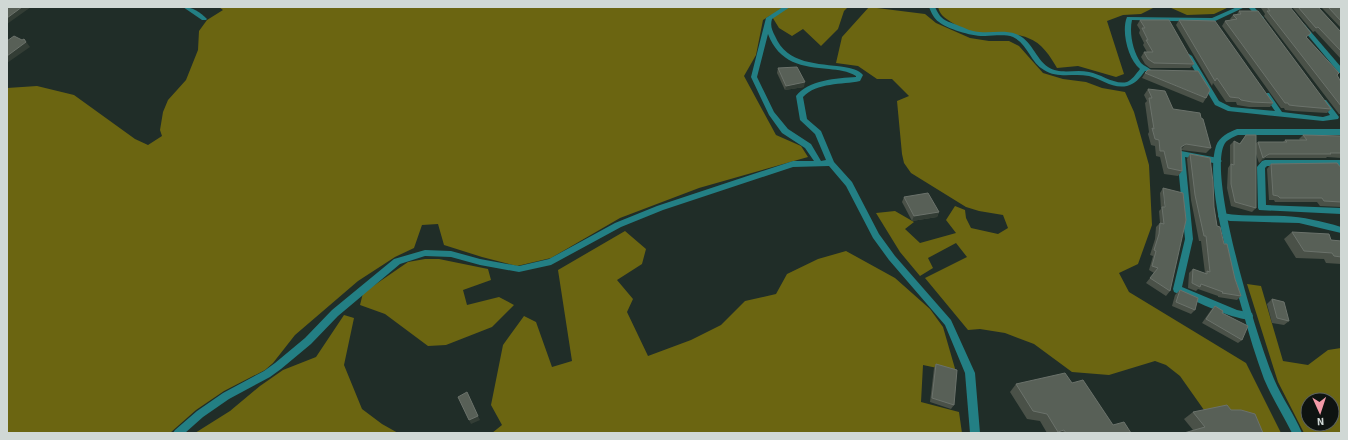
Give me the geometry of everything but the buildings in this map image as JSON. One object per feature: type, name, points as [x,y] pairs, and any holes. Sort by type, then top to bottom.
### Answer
[{"type":"street","points":[[186,7],[198,13],[204,19]]},
{"type":"street","points":[[787,7],[769,18],[754,77],[771,112],[785,131],[808,146],[819,163]]},
{"type":"street","points":[[932,7],[936,16],[943,24],[962,31],[978,35],[1008,34],[1020,39],[1031,50],[1038,63],[1052,73],[1089,74],[1110,82],[1126,84],[1134,81],[1144,68]]},
{"type":"street","points":[[1156,71],[1149,71],[1139,65],[1131,48],[1127,23],[1130,18],[1170,22],[1213,20],[1242,7]]},
{"type":"street","points":[[1252,7],[1265,22]]},
{"type":"street","points":[[1213,20],[1217,26]]},
{"type":"street","points":[[1298,20],[1340,68]]},
{"type":"street","points":[[767,25],[778,48],[791,59],[804,63],[843,68],[857,72],[860,75],[858,79],[846,80],[812,88],[802,92],[799,96],[804,120],[818,132],[832,163],[850,184],[876,236],[948,323],[970,372],[975,433]]},
{"type":"street","points":[[1186,52],[1194,72],[1217,103],[1230,109],[1323,119],[1335,117],[1321,98]]},
{"type":"street","points":[[1262,89],[1280,114]]},
{"type":"street","points":[[1297,433],[1270,380],[1250,316],[1222,216],[1217,184],[1220,146],[1227,137],[1237,132],[1341,132]]},
{"type":"street","points":[[1218,161],[1181,154],[1189,239],[1177,289],[1236,314],[1250,316]]},
{"type":"street","points":[[178,433],[200,414],[226,396],[267,374],[278,366],[308,341],[340,309],[397,261],[425,253],[451,254],[480,262],[519,269],[551,262],[618,225],[660,208],[793,164],[832,163]]},
{"type":"street","points":[[1341,163],[1265,163],[1261,167],[1262,208],[1341,211]]},
{"type":"street","points":[[1222,216],[1232,218],[1286,219],[1316,222],[1341,230]]},
{"type":"shaded area","points":[[219,7],[848,7],[844,11],[838,29],[821,46],[803,29],[792,36],[779,28],[771,15],[763,20],[756,55],[744,76],[776,135],[801,146],[808,157],[699,188],[620,218],[551,258],[517,266],[444,245],[438,224],[422,225],[414,248],[395,257],[358,281],[295,335],[273,363],[265,370],[224,391],[196,410],[170,433],[7,433],[7,88],[37,86],[74,95],[135,139],[148,145],[162,136],[160,130],[163,112],[168,100],[186,80],[198,50],[199,31],[207,20],[223,10]]},
{"type":"shaded area","points":[[869,7],[925,14],[936,23],[970,38],[989,41],[1009,41],[1019,46],[1043,73],[1063,79],[1086,82],[1102,88],[1125,92],[1134,112],[1149,165],[1152,225],[1138,264],[1119,273],[1129,292],[1246,363],[1281,433],[1252,433],[1204,410],[1180,376],[1166,365],[1155,361],[1109,375],[1072,372],[1034,344],[1005,333],[980,329],[968,330],[925,278],[967,257],[956,243],[928,258],[933,268],[920,276],[900,252],[876,213],[895,211],[914,222],[905,229],[920,243],[956,233],[946,220],[955,206],[965,210],[966,218],[971,228],[998,234],[1008,228],[1003,215],[966,207],[911,173],[904,163],[902,154],[897,101],[909,96],[892,79],[877,79],[858,66],[836,63],[842,37]]},
{"type":"shaded area","points":[[938,7],[1155,7],[1141,14],[1123,15],[1107,21],[1124,74],[1116,77],[1078,66],[1057,68],[1045,50],[1033,40],[1020,35],[1012,34],[987,35],[971,33],[944,17]]},
{"type":"shaded area","points":[[1169,7],[1229,7],[1214,14],[1187,15]]},
{"type":"shaded area","points":[[625,231],[646,249],[642,264],[617,280],[633,299],[627,312],[648,356],[691,340],[721,325],[745,301],[776,294],[787,274],[818,259],[846,251],[895,278],[930,309],[943,327],[956,372],[923,365],[921,402],[959,412],[962,433],[492,433],[502,425],[491,405],[503,345],[524,316],[536,322],[552,367],[572,361],[558,270]]},
{"type":"shaded area","points":[[425,259],[439,259],[488,269],[491,280],[463,290],[467,305],[499,297],[514,305],[492,327],[446,345],[428,346],[385,314],[360,305],[363,293],[408,262]]},
{"type":"shaded area","points":[[1247,284],[1261,286],[1283,361],[1308,365],[1328,350],[1341,348],[1341,433],[1303,432],[1340,432],[1340,392],[1300,392],[1300,425],[1278,382]]},
{"type":"shaded area","points":[[344,315],[354,318],[344,365],[362,409],[382,424],[398,433],[195,433],[230,411],[260,386],[283,370],[316,357]]}]
